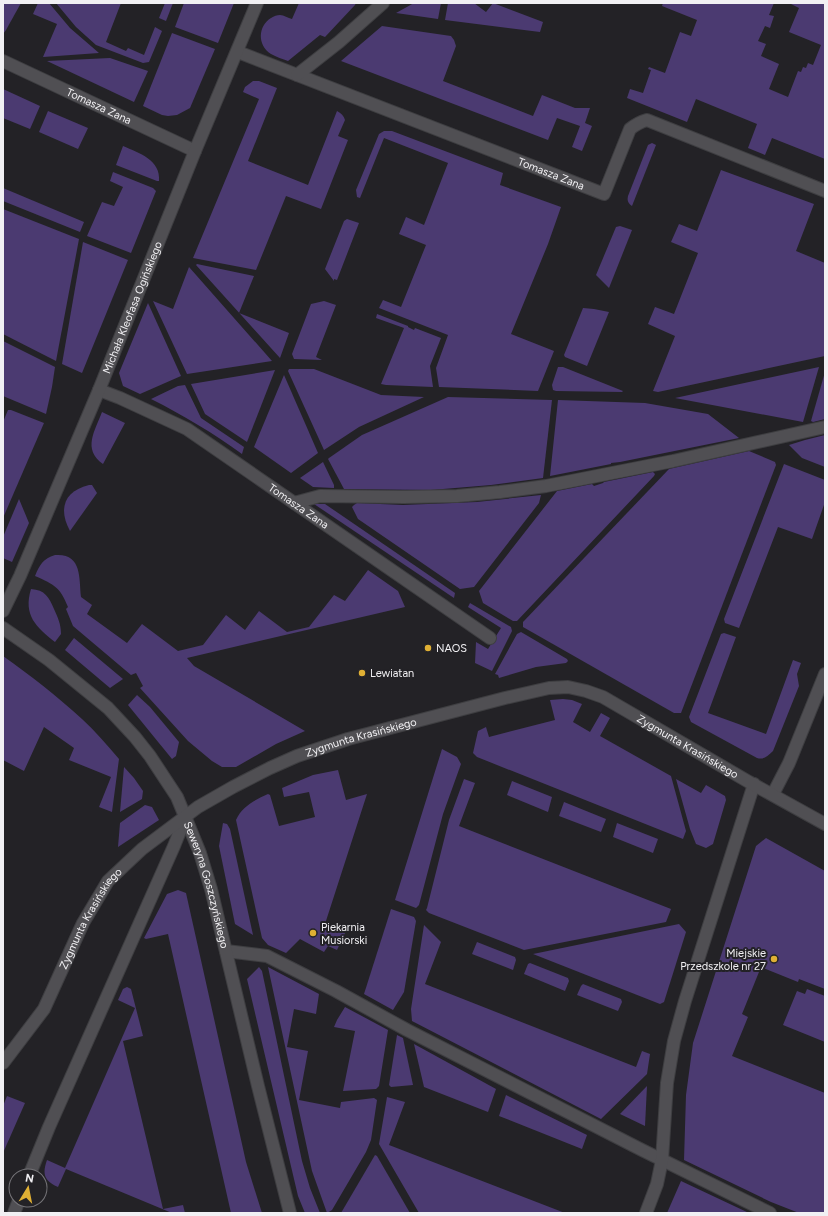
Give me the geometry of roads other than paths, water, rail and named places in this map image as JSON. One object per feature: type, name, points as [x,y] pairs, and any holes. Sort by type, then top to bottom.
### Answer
[{"type":"street","name":"Michała Kleofasa Ogińskiego","points":[[3,611],[20,576],[99,390],[195,151],[238,52],[257,3]]},
{"type":"street","points":[[297,75],[339,42],[383,3]]},
{"type":"street","name":"Tomasza Zana","points":[[238,52],[604,194],[630,129],[636,124],[648,120],[825,191]]},
{"type":"street","name":"Tomasza Zana","points":[[3,61],[195,151]]},
{"type":"street","name":"Tomasza Zana","points":[[99,390],[187,429],[490,638]]},
{"type":"street","points":[[294,503],[320,496],[457,496],[546,486],[673,461],[825,427]]},
{"type":"street","name":"Seweryna Goszczyńskiego","points":[[3,628],[49,660],[108,708],[135,737],[150,756],[177,797],[200,853],[211,889],[232,982],[290,1213]]},
{"type":"street","points":[[773,794],[789,763],[825,674]]},
{"type":"street","name":"Zygmunta Krasińskiego","points":[[5,1055],[44,1009],[83,924],[108,881],[142,849],[198,807],[233,787],[297,756],[348,739],[505,698],[549,688],[568,687],[603,697],[825,824]]},
{"type":"street","points":[[646,1213],[657,1184],[662,1160],[667,1083],[674,1041],[685,1001],[754,784]]},
{"type":"street","points":[[32,1168],[186,816]]},
{"type":"street","points":[[226,951],[267,956],[336,991],[407,1030],[662,1160],[770,1213]]},
{"type":"place","name":"NAOS","points":[[428,648]]},
{"type":"place","name":"Lewiatan","points":[[362,673]]},
{"type":"place","name":"Piekarnia Musiorski","points":[[313,933]]},
{"type":"place","name":"Miejskie Przedszkole nr 27","points":[[774,959]]}]
